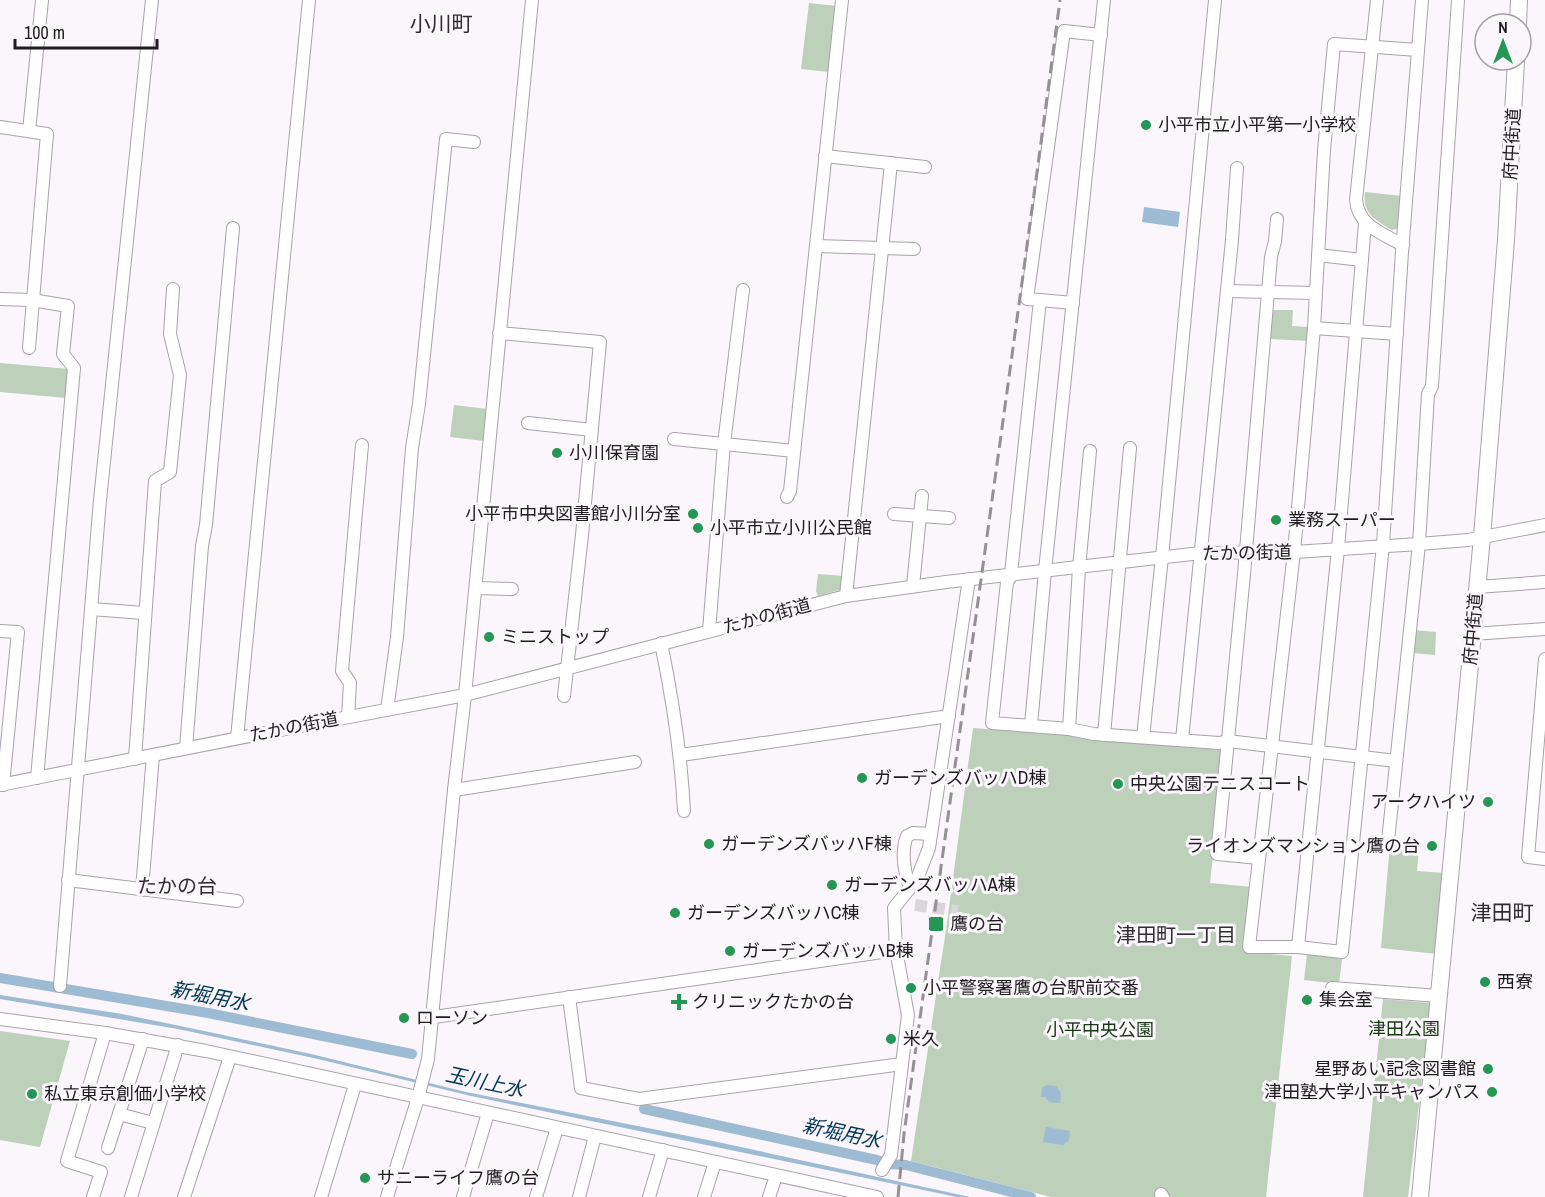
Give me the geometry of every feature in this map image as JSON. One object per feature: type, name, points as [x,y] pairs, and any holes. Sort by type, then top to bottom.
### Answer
[{"type":"main road","name":"府中街道","points":[[1420,1197],[1482,537],[1506,240],[1515,72]]},
{"type":"street","points":[[29,131],[42,0]]},
{"type":"street","points":[[60,986],[91,609],[120,298],[133,194],[152,0]]},
{"type":"street","points":[[237,738],[309,0]]},
{"type":"street","points":[[387,1197],[425,1073],[434,1017],[454,790],[476,588],[532,0]]},
{"type":"street","points":[[787,497],[790,491],[842,0]]},
{"type":"street","points":[[1031,725],[1104,0]]},
{"type":"street","points":[[1143,737],[1215,0]]},
{"type":"street","points":[[1377,0],[1356,200],[1357,211],[1365,223],[1403,245]]},
{"type":"street","points":[[1418,50],[1334,44],[1324,150],[1314,328],[1294,552],[1249,947],[1298,947],[1342,952],[1383,545],[1422,0]]},
{"type":"street","points":[[1388,842],[1419,544],[1458,0]]},
{"type":"street","points":[[1073,303],[1027,299],[1064,31],[1101,35]]},
{"type":"street","points":[[0,130],[47,134],[29,348]]},
{"type":"street","points":[[387,710],[397,637],[412,448],[419,404],[446,140],[474,142]]},
{"type":"street","points":[[825,156],[925,167]]},
{"type":"street","points":[[846,596],[891,163]]},
{"type":"street","points":[[1182,740],[1227,291],[1237,168]]},
{"type":"street","points":[[1259,858],[1217,854],[1271,257],[1277,219]]},
{"type":"street","points":[[1298,947],[1338,549],[1365,223]]},
{"type":"street","points":[[186,748],[202,546],[206,525],[233,228]]},
{"type":"street","points":[[816,246],[914,249]]},
{"type":"street","points":[[1318,255],[1362,260]]},
{"type":"street","points":[[135,759],[154,481],[170,472],[180,375],[170,334],[173,289]]},
{"type":"street","points":[[709,631],[724,444],[743,290]]},
{"type":"street","points":[[1227,291],[1315,293]]},
{"type":"street","points":[[0,299],[32,300],[68,306],[63,354],[74,368],[37,778]]},
{"type":"street","points":[[1040,300],[1011,576],[1007,582],[992,723],[1069,729],[1104,735],[1220,743],[1228,741],[1396,761]]},
{"type":"street","points":[[1314,328],[1397,334]]},
{"type":"street","points":[[499,333],[600,342],[564,696]]},
{"type":"street","points":[[528,423],[592,430]]},
{"type":"street","points":[[674,439],[794,451]]},
{"type":"street","points":[[348,717],[350,683],[342,671],[356,478],[362,445]]},
{"type":"street","points":[[1104,735],[1130,448]]},
{"type":"street","points":[[1069,729],[1079,568],[1090,451]]},
{"type":"street","points":[[913,586],[922,496]]},
{"type":"street","points":[[894,513],[949,518]]},
{"type":"street","name":"たかの街道","points":[[1,785],[465,695],[846,596],[969,579],[1201,553],[1294,552],[1419,544],[1482,537],[1545,525]]},
{"type":"street","points":[[883,1168],[891,1155],[908,1015],[896,950],[894,908],[917,879],[929,848],[969,579]]},
{"type":"street","points":[[1477,586],[1545,582]]},
{"type":"street","points":[[476,588],[512,589]]},
{"type":"street","points":[[91,609],[144,613]]},
{"type":"street","points":[[1473,634],[1545,629]]},
{"type":"street","points":[[0,631],[18,632],[1,785]]},
{"type":"street","points":[[661,643],[681,755],[684,811]]},
{"type":"street","points":[[1545,659],[1542,722],[1528,857],[1545,859]]},
{"type":"street","points":[[681,755],[949,716]]},
{"type":"street","points":[[142,890],[153,755]]},
{"type":"street","points":[[454,790],[635,762]]},
{"type":"street","points":[[910,887],[906,876],[904,843],[907,836],[913,833],[931,834]]},
{"type":"street","points":[[68,880],[237,901]]},
{"type":"street","points":[[434,1017],[896,950]]},
{"type":"street","points":[[1332,988],[1439,996]]},
{"type":"street","points":[[569,997],[581,1088],[639,1099],[902,1064]]},
{"type":"street","points":[[0,1019],[178,1045],[663,1150],[776,1176],[820,1191],[874,1195]]},
{"type":"street","points":[[93,1197],[101,1172],[67,1161],[105,1033]]},
{"type":"street","points":[[108,1148],[143,1039]]},
{"type":"street","points":[[131,1197],[178,1045]]},
{"type":"street","points":[[184,1197],[230,1057]]},
{"type":"street","points":[[321,1197],[355,1085]]},
{"type":"street","points":[[463,1197],[488,1113]]},
{"type":"street","points":[[119,1114],[153,1123]]},
{"type":"street","points":[[536,1197],[557,1128]]},
{"type":"street","points":[[579,1197],[595,1136]]},
{"type":"street","points":[[649,1197],[663,1150]]},
{"type":"street","points":[[704,1197],[715,1162]]},
{"type":"street","points":[[769,1197],[776,1176]]},
{"type":"green space","points":[[809,3],[837,6],[829,72],[801,69]]},
{"type":"green space","points":[[1365,192],[1402,196],[1400,228],[1392,230],[1371,215],[1366,205]]},
{"type":"green space","points":[[1271,310],[1293,310],[1292,326],[1307,327],[1309,341],[1268,339]]},
{"type":"green space","points":[[0,363],[69,369],[66,398],[0,392]]},
{"type":"green space","points":[[454,405],[488,409],[484,441],[450,437]]},
{"type":"green space","points":[[818,574],[844,576],[843,589],[818,596],[816,591]]},
{"type":"green space","points":[[1413,630],[1436,632],[1435,655],[1413,653]]},
{"type":"green space","name":"小平中央公園","points":[[973,728],[1225,747],[1210,883],[1253,887],[1247,952],[1292,956],[1266,1197],[1051,1197],[911,1161],[947,923]]},
{"type":"green space","points":[[1390,844],[1419,847],[1417,871],[1444,873],[1437,954],[1381,948]]},
{"type":"green space","points":[[1307,954],[1342,959],[1339,984],[1304,980]]},
{"type":"green space","name":"津田公園","points":[[1383,999],[1431,1003],[1408,1197],[1363,1197]]},
{"type":"green space","name":"私立東京創価小学校","points":[[0,1031],[70,1041],[40,1147],[0,1140]]},
{"type":"water","points":[[1144,207],[1180,212],[1178,227],[1142,222]]},
{"type":"water","points":[[0,995],[122,1014],[209,1032],[466,1092],[713,1141],[970,1197],[957,1197],[471,1096],[318,1059],[178,1029],[0,999]]},
{"type":"water","points":[[1046,1085],[1056,1086],[1061,1093],[1060,1103],[1049,1102],[1045,1097],[1041,1097],[1042,1088]]},
{"type":"water","points":[[1046,1127],[1070,1131],[1069,1140],[1063,1145],[1043,1142]]},
{"type":"waterway","name":"新堀用水","points":[[0,978],[208,1013],[412,1054]]},
{"type":"waterway","name":"新堀用水","points":[[644,1109],[888,1164],[906,1165],[1031,1197]]},
{"type":"tunnel","points":[[915,905],[958,911]]},
{"type":"railway","points":[[898,1197],[904,1134],[1060,0]]},
{"type":"place","name":"小平市立小平第一小学校","points":[[1146,125]]},
{"type":"place","name":"小川保育園","points":[[557,453]]},
{"type":"place","name":"小平市中央図書館小川分室","points":[[693,514]]},
{"type":"place","name":"業務スーパー","points":[[1276,520]]},
{"type":"place","name":"小平市立小川公民館","points":[[698,528]]},
{"type":"place","name":"ミニストップ","points":[[489,637]]},
{"type":"place","name":"ガーデンズバッハD棟","points":[[862,778]]},
{"type":"place","name":"中央公園テニスコート","points":[[1118,784]]},
{"type":"place","name":"アークハイツ","points":[[1488,802]]},
{"type":"place","name":"ガーデンズバッハF棟","points":[[709,844]]},
{"type":"place","name":"ライオンズマンション鷹の台","points":[[1432,846]]},
{"type":"place","name":"ガーデンズバッハA棟","points":[[832,885]]},
{"type":"place","name":"ガーデンズバッハC棟","points":[[675,913]]},
{"type":"place","name":"鷹の台","points":[[936,924]]},
{"type":"place","name":"ガーデンズバッハB棟","points":[[730,951]]},
{"type":"place","name":"西寮","points":[[1485,982]]},
{"type":"place","name":"小平警察署鷹の台駅前交番","points":[[911,988]]},
{"type":"place","name":"集会室","points":[[1307,1000]]},
{"type":"place","name":"クリニックたかの台","points":[[679,1002]]},
{"type":"place","name":"ローソン","points":[[404,1018]]},
{"type":"place","name":"米久","points":[[891,1039]]},
{"type":"place","name":"星野あい記念図書館","points":[[1488,1069]]},
{"type":"place","name":"津田塾大学小平キャンパス","points":[[1492,1092]]},
{"type":"place","name":"私立東京創価小学校","points":[[32,1094]]},
{"type":"place","name":"サニーライフ鷹の台","points":[[365,1178]]},
{"type":"district","name":"小川町","points":[[441,24]]},
{"type":"district","name":"たかの台","points":[[177,886]]},
{"type":"district","name":"津田町","points":[[1502,913]]},
{"type":"district","name":"津田町一丁目","points":[[1176,935]]},
{"type":"water label","name":"玉川上水","points":[[485,1082]]}]
